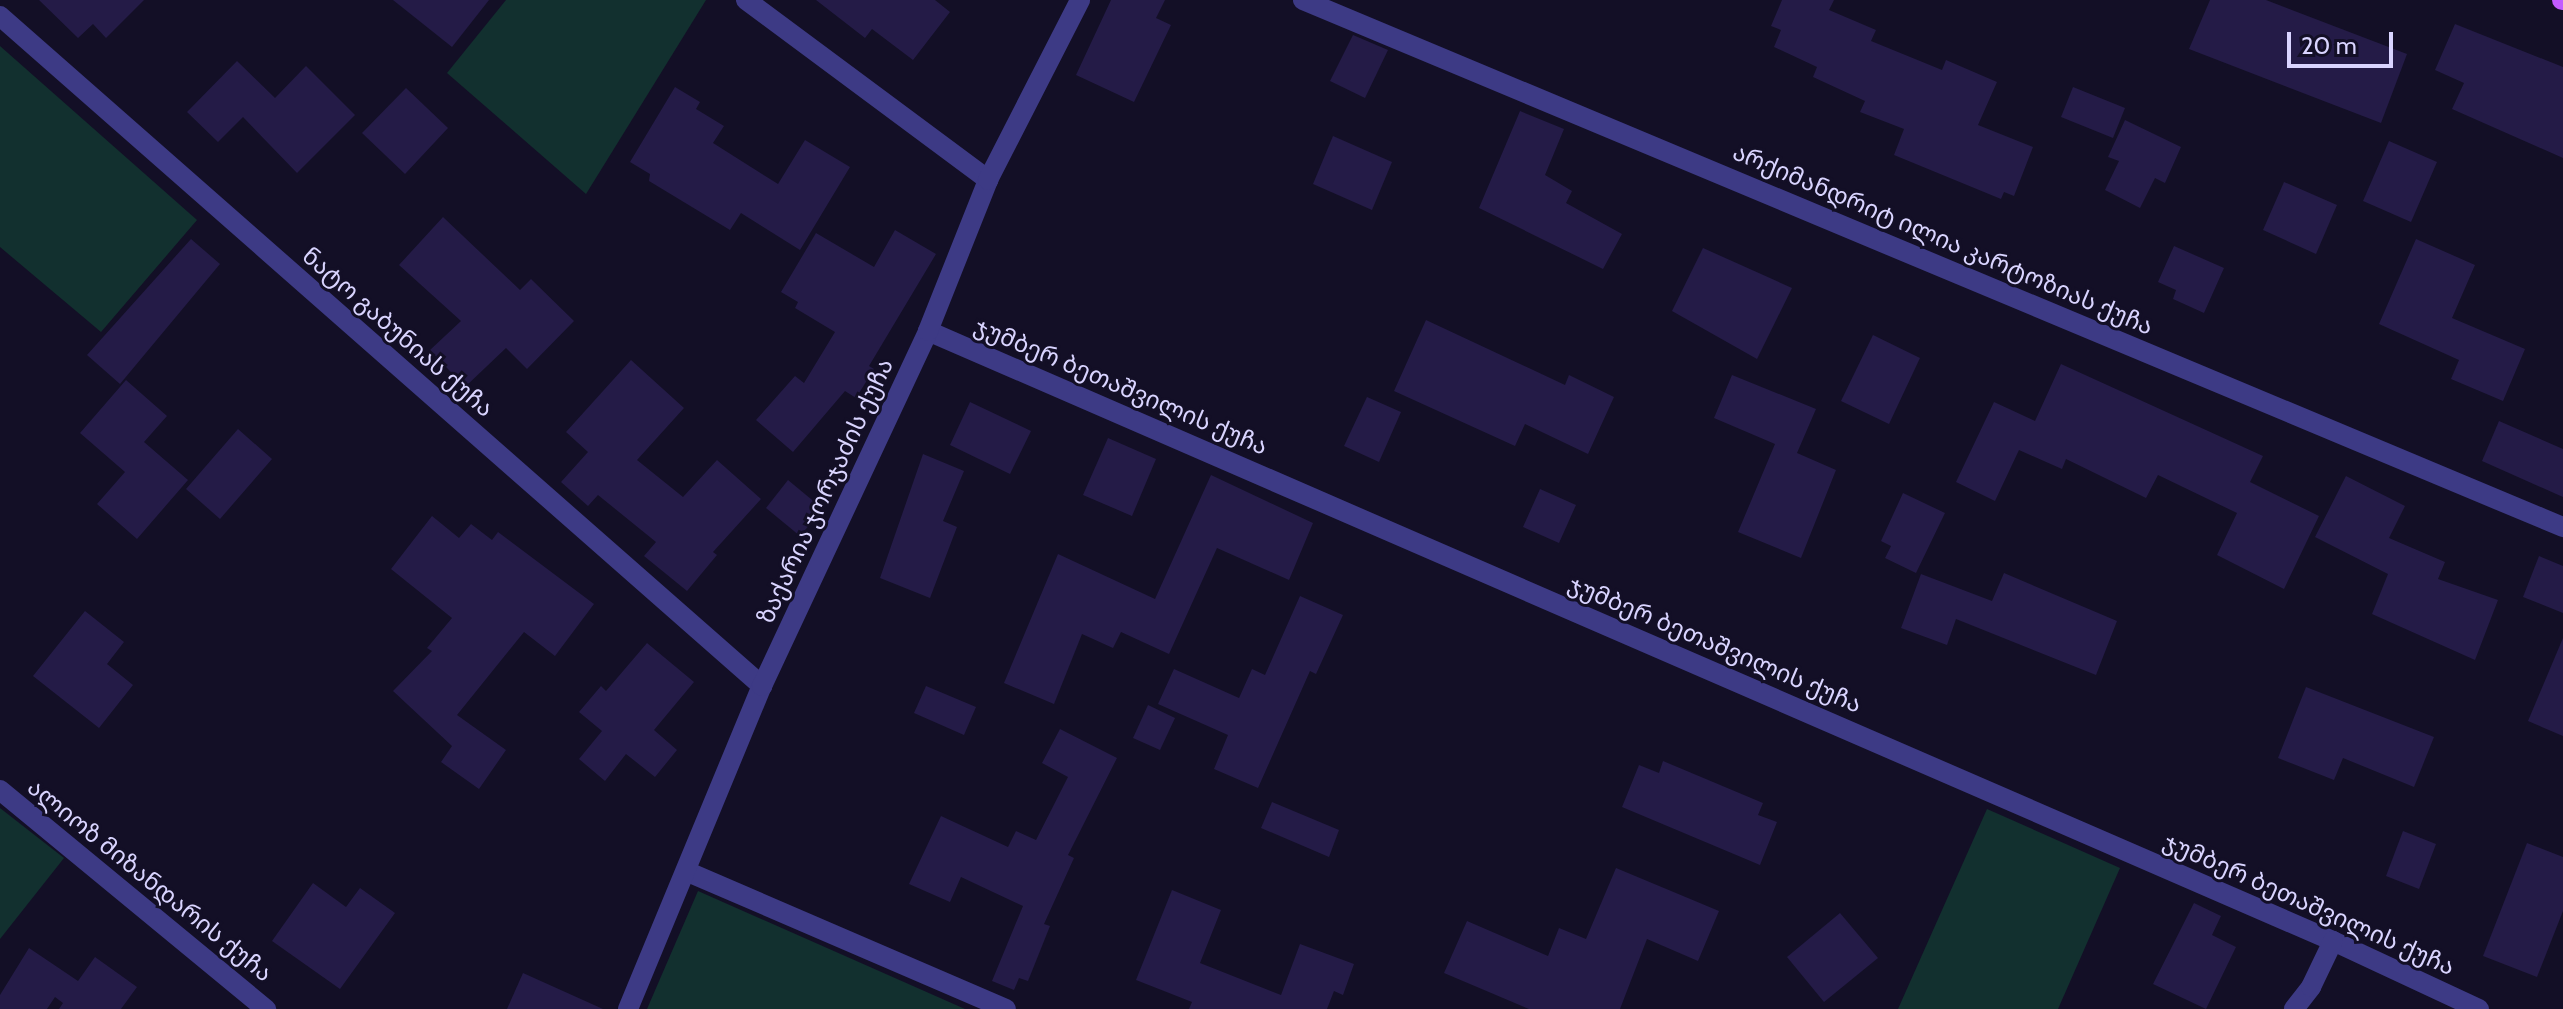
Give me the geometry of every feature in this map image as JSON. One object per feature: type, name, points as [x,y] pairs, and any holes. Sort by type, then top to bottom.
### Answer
[{"type":"street","points":[[746,0],[988,180]]},
{"type":"street","name":"ზაქარია ჯორჯაძის ქუჩა","points":[[628,1009],[688,872],[762,686],[928,331],[988,180],[1080,0]]},
{"type":"street","name":"არქიმანდრიტ ილია კარტოზიას ქუჩა","points":[[1303,0],[2563,527]]},
{"type":"street","name":"ნატო გაბუნიას ქუჩა","points":[[0,16],[762,686]]},
{"type":"street","name":"ჯუმბერ ბეთაშვილის ქუჩა","points":[[928,331],[2333,941],[2479,1009]]},
{"type":"street","name":"ალიოზ მიზანდარის ქუჩა","points":[[0,790],[266,1009]]},
{"type":"street","points":[[688,872],[1006,1009]]},
{"type":"street","points":[[2294,1009],[2311,987],[2333,941]]},
{"type":"green space","points":[[506,0],[706,0],[586,194],[447,73]]},
{"type":"green space","points":[[0,46],[197,220],[101,332],[0,247]]},
{"type":"green space","points":[[0,808],[64,858],[0,939]]},
{"type":"green space","points":[[1987,809],[2120,868],[2058,1009],[1898,1009]]},
{"type":"green space","points":[[698,891],[965,1009],[647,1009]]},
{"type":"building","points":[[39,0],[144,0],[106,38],[93,24],[78,38]]},
{"type":"building","points":[[393,0],[489,0],[452,47]]},
{"type":"building","points":[[816,0],[935,0],[950,12],[913,60],[872,29],[865,38]]},
{"type":"building","points":[[1111,0],[1165,0],[1156,18],[1171,25],[1134,102],[1076,75]]},
{"type":"building","points":[[1782,0],[1834,0],[1829,10],[1876,30],[1871,41],[1942,70],[1946,60],[1997,82],[1978,125],[2033,147],[2014,196],[2004,192],[2001,199],[1894,155],[1904,129],[1860,112],[1865,101],[1813,77],[1817,67],[1774,47],[1781,30],[1771,26]]},
{"type":"building","points":[[2210,0],[2266,0],[2407,54],[2381,123],[2189,49]]},
{"type":"building","points":[[2455,24],[2563,67],[2563,158],[2452,109],[2464,83],[2435,70]]},
{"type":"building","points":[[1353,35],[1388,50],[1365,98],[1330,81]]},
{"type":"building","points":[[237,61],[275,98],[306,66],[355,115],[297,173],[243,117],[218,142],[187,112]]},
{"type":"building","points":[[675,87],[700,102],[696,109],[724,126],[713,143],[778,184],[805,140],[850,167],[800,250],[741,213],[730,230],[649,181],[650,174],[630,162]]},
{"type":"building","points":[[2073,87],[2125,108],[2113,138],[2061,117]]},
{"type":"building","points":[[406,88],[448,128],[405,174],[362,133]]},
{"type":"building","points":[[1520,111],[1564,129],[1545,175],[1572,191],[1566,203],[1622,234],[1603,269],[1479,208]]},
{"type":"building","points":[[2125,120],[2181,147],[2165,183],[2155,178],[2140,208],[2105,190],[2119,161],[2108,157]]},
{"type":"building","points":[[1333,136],[1392,162],[1372,210],[1313,184]]},
{"type":"building","points":[[2389,141],[2437,162],[2411,222],[2363,201]]},
{"type":"building","points":[[2284,182],[2337,205],[2316,254],[2263,230]]},
{"type":"building","points":[[443,217],[520,290],[531,279],[574,321],[527,369],[506,348],[465,387],[430,350],[461,321],[399,265]]},
{"type":"building","points":[[895,230],[936,254],[869,366],[874,369],[856,398],[845,391],[793,452],[756,420],[795,376],[804,383],[835,332],[795,308],[798,302],[781,292],[816,233],[874,267]]},
{"type":"building","points":[[191,239],[220,264],[120,384],[87,355]]},
{"type":"building","points":[[2416,239],[2475,265],[2452,318],[2525,349],[2503,401],[2451,379],[2459,360],[2379,324]]},
{"type":"building","points":[[2174,246],[2224,268],[2204,313],[2173,299],[2176,290],[2158,282]]},
{"type":"building","points":[[1703,248],[1792,288],[1757,359],[1672,311]]},
{"type":"building","points":[[1426,320],[1565,385],[1569,375],[1614,397],[1588,454],[1525,424],[1515,446],[1394,391]]},
{"type":"building","points":[[1873,335],[1920,358],[1889,424],[1841,401]]},
{"type":"building","points":[[631,360],[684,408],[637,460],[683,497],[717,460],[761,499],[713,552],[717,555],[687,591],[644,556],[656,542],[598,495],[588,506],[561,482],[588,452],[566,432]]},
{"type":"building","points":[[2061,364],[2263,456],[2250,482],[2319,516],[2284,589],[2217,555],[2237,513],[2158,475],[2146,498],[2066,459],[2062,469],[2019,450],[1995,501],[1956,482],[1994,402],[2035,421]]},
{"type":"building","points":[[1732,375],[1816,409],[1797,453],[1836,470],[1801,558],[1738,532],[1775,444],[1714,418]]},
{"type":"building","points":[[126,380],[167,416],[144,442],[188,480],[137,539],[97,504],[125,472],[80,433]]},
{"type":"building","points":[[1367,397],[1401,412],[1379,462],[1344,446]]},
{"type":"building","points":[[970,402],[1031,431],[1010,474],[950,445]]},
{"type":"building","points":[[2499,421],[2563,449],[2563,497],[2482,461]]},
{"type":"building","points":[[238,429],[272,459],[220,519],[186,489]]},
{"type":"building","points":[[1108,438],[1156,459],[1132,516],[1083,495]]},
{"type":"building","points":[[923,454],[964,471],[943,521],[957,527],[930,598],[880,578]]},
{"type":"building","points":[[1211,475],[1313,523],[1289,580],[1217,548],[1169,654],[1121,632],[1113,648],[1082,634],[1054,704],[1004,683],[1058,554],[1155,599]]},
{"type":"building","points":[[2346,476],[2405,506],[2389,538],[2445,562],[2438,579],[2498,600],[2475,660],[2372,614],[2388,574],[2315,537]]},
{"type":"building","points":[[788,480],[823,509],[800,536],[766,508]]},
{"type":"building","points":[[1540,489],[1576,505],[1559,543],[1523,527]]},
{"type":"building","points":[[1903,493],[1945,513],[1916,573],[1885,558],[1891,546],[1881,541]]},
{"type":"building","points":[[432,516],[459,538],[471,524],[492,540],[498,532],[594,604],[555,656],[524,632],[457,715],[506,750],[479,789],[441,762],[452,746],[393,691],[432,651],[427,648],[452,618],[391,569]]},
{"type":"building","points":[[2539,556],[2563,566],[2563,613],[2523,597]]},
{"type":"building","points":[[2004,573],[2117,621],[2096,675],[1956,619],[1947,645],[1901,628],[1921,574],[1992,601]]},
{"type":"building","points":[[1300,596],[1343,615],[1316,674],[1310,671],[1258,788],[1214,769],[1228,735],[1158,704],[1174,669],[1239,698],[1252,669],[1265,675]]},
{"type":"building","points":[[85,611],[124,642],[107,664],[133,685],[99,728],[33,676]]},
{"type":"building","points":[[2563,638],[2563,736],[2528,721]]},
{"type":"building","points":[[647,643],[694,682],[654,730],[677,750],[655,777],[626,754],[605,781],[579,759],[602,731],[579,712],[601,686],[606,691]]},
{"type":"building","points":[[926,686],[976,707],[964,735],[914,713]]},
{"type":"building","points":[[2306,687],[2434,737],[2414,787],[2343,758],[2334,780],[2278,758]]},
{"type":"building","points":[[1148,705],[1175,718],[1160,750],[1133,738]]},
{"type":"building","points":[[1060,729],[1117,758],[1068,855],[1074,858],[1044,924],[1050,926],[1028,981],[1019,978],[1014,990],[992,981],[1023,906],[961,877],[950,902],[909,884],[941,816],[1008,847],[1016,831],[1036,840],[1068,777],[1042,763]]},
{"type":"building","points":[[1663,761],[1763,803],[1758,815],[1777,822],[1760,865],[1622,807],[1639,765],[1659,773]]},
{"type":"building","points":[[1272,802],[1339,830],[1329,857],[1261,828]]},
{"type":"building","points":[[2403,831],[2436,844],[2419,889],[2386,876]]},
{"type":"building","points":[[2527,843],[2563,857],[2563,911],[2537,977],[2483,956]]},
{"type":"building","points":[[1616,868],[1719,911],[1698,961],[1647,939],[1620,1009],[1529,1009],[1444,973],[1467,921],[1548,956],[1559,928],[1586,939]]},
{"type":"building","points":[[313,883],[346,907],[360,888],[395,913],[340,989],[272,941]]},
{"type":"building","points":[[1172,890],[1221,910],[1200,963],[1281,995],[1300,944],[1354,964],[1343,995],[1334,991],[1327,1009],[1189,1009],[1192,1002],[1136,980]]},
{"type":"building","points":[[2194,903],[2221,916],[2212,935],[2236,947],[2206,1009],[2153,984]]},
{"type":"building","points":[[1840,913],[1878,958],[1824,1002],[1787,957]]},
{"type":"building","points":[[29,948],[78,981],[95,957],[137,987],[121,1009],[59,1009],[63,1003],[55,997],[47,1009],[0,1009],[0,995]]},
{"type":"building","points":[[523,973],[603,1009],[507,1009]]}]
